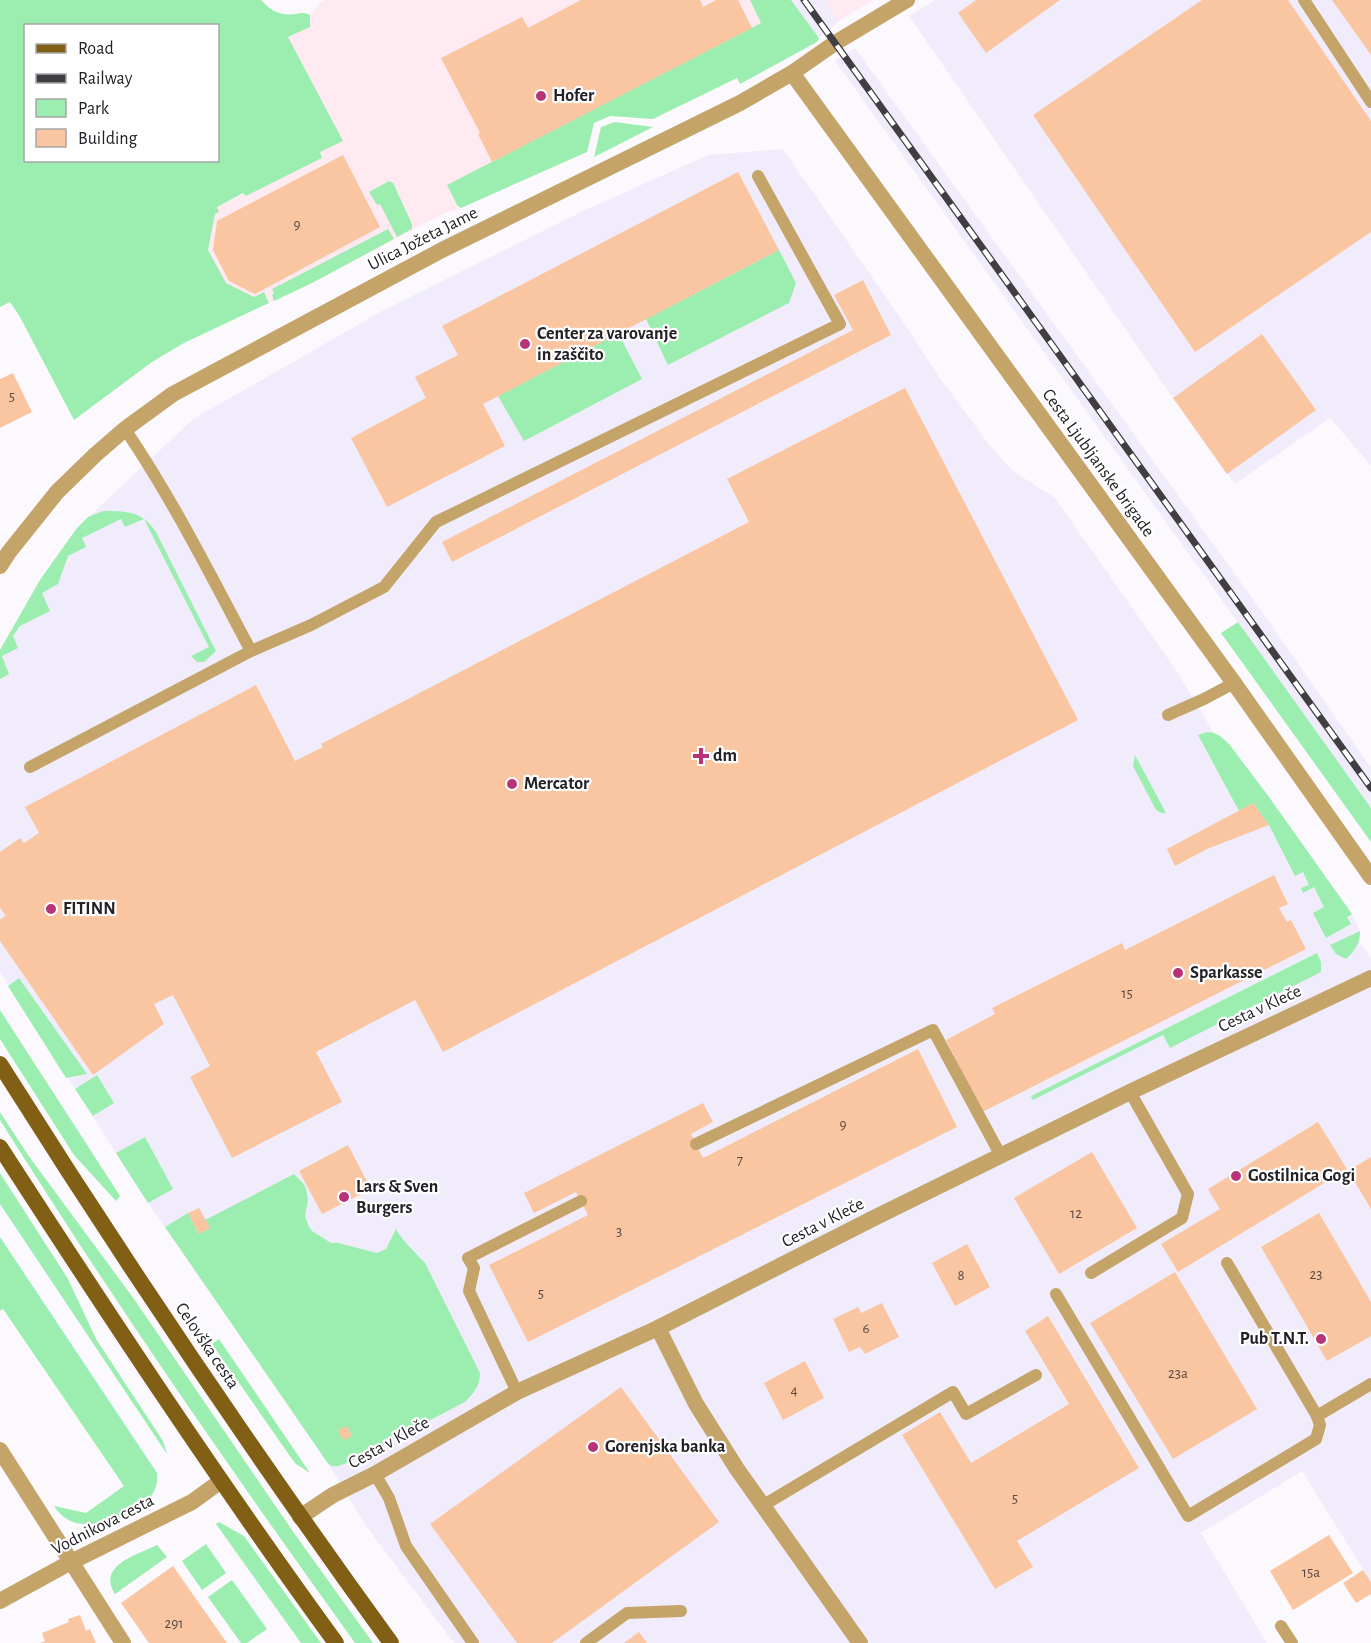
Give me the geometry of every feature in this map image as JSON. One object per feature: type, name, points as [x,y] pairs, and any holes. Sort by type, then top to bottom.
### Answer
[{"type":"main road","name":"Celovška cesta","points":[[0,1064],[192,1361],[391,1643]]},
{"type":"main road","points":[[0,1146],[222,1481],[336,1643]]},
{"type":"street","name":"Ulica Jožeta Jame","points":[[0,566],[57,492],[125,429],[173,394],[442,250],[740,103],[907,0]]},
{"type":"street","name":"Cesta Ljubljanske brigade","points":[[792,73],[1234,683],[1371,877]]},
{"type":"street","name":"Cesta v Kleče","points":[[300,1517],[333,1495],[375,1474],[517,1392],[658,1328],[1130,1092],[1371,978]]},
{"type":"street","points":[[658,1328],[696,1404],[762,1506],[860,1643]]},
{"type":"street","points":[[0,1450],[123,1643]]},
{"type":"street","name":"Vodnikova cesta","points":[[0,1601],[71,1562],[192,1502],[222,1481]]},
{"type":"lane","points":[[1304,0],[1371,102]]},
{"type":"lane","points":[[30,767],[251,651],[311,625],[384,587],[436,522],[840,324],[758,176]]},
{"type":"lane","points":[[125,429],[173,504],[251,651]]},
{"type":"lane","points":[[1168,715],[1234,683]]},
{"type":"lane","points":[[696,1144],[933,1030],[1001,1156]]},
{"type":"lane","points":[[1091,1273],[1182,1218],[1188,1194],[1130,1092]]},
{"type":"lane","points":[[517,1392],[469,1291],[474,1268],[468,1258],[581,1201]]},
{"type":"lane","points":[[1056,1294],[1188,1516],[1316,1439],[1320,1425],[1317,1416],[1227,1263]]},
{"type":"lane","points":[[762,1506],[953,1392],[966,1414],[1036,1375]]},
{"type":"lane","points":[[1317,1416],[1371,1384]]},
{"type":"lane","points":[[375,1474],[389,1498],[406,1546],[473,1643]]},
{"type":"lane","points":[[586,1643],[627,1613],[681,1611]]},
{"type":"lane","points":[[1281,1626],[1292,1643]]},
{"type":"shaded area","points":[[325,0],[750,0],[762,23],[448,185],[457,205],[461,208],[453,212],[451,210],[269,303],[264,293],[254,298],[226,283],[208,250],[217,207],[244,193],[246,196],[322,158],[288,37],[309,27],[310,15]]},
{"type":"shaded area","points":[[791,0],[824,0],[839,21],[819,38]]},
{"type":"shaded area","points":[[824,0],[873,0],[839,21]]},
{"type":"shaded area","points":[[935,0],[1371,0],[1371,466],[1330,418],[1235,484],[909,16]]},
{"type":"shaded area","points":[[855,48],[1263,613],[1371,768],[1371,808],[835,61]]},
{"type":"shaded area","points":[[783,149],[937,374],[991,447],[1013,471],[1055,498],[1176,670],[1214,733],[1229,744],[1352,914],[1360,931],[1360,942],[1371,959],[1371,1582],[1302,1471],[1201,1533],[1267,1643],[454,1643],[366,1526],[327,1462],[148,1203],[0,972],[0,650],[40,580],[77,528],[193,419],[382,311],[581,212],[708,155]]},
{"type":"green space","points":[[0,0],[261,0],[272,10],[281,13],[310,15],[310,27],[288,37],[343,141],[320,152],[322,158],[246,196],[243,193],[217,207],[219,212],[215,214],[208,250],[226,283],[254,297],[264,292],[269,303],[184,343],[152,362],[74,420],[10,302],[0,307]]},
{"type":"green space","points":[[750,0],[791,0],[819,38],[817,42],[740,84],[737,78],[653,119],[610,116],[594,123],[587,152],[461,208],[457,205],[447,185],[761,23]]},
{"type":"green space","points":[[615,122],[653,127],[594,157],[601,127]]},
{"type":"green space","points":[[389,181],[393,183],[412,224],[412,229],[397,237],[380,204],[377,205],[369,192]]},
{"type":"green space","points":[[388,229],[394,239],[274,301],[272,289]]},
{"type":"green space","points":[[779,250],[796,283],[789,303],[668,365],[646,319]]},
{"type":"green space","points":[[618,333],[642,379],[524,441],[498,396]]},
{"type":"green space","points":[[103,511],[127,512],[144,519],[125,527],[121,519],[82,538],[86,547],[68,556],[58,584],[42,593],[50,611],[20,626],[13,636],[18,648],[2,656],[9,674],[0,679],[0,650],[40,580],[77,528],[88,517]]},
{"type":"green space","points":[[144,519],[156,532],[216,651],[204,662],[197,662],[191,656],[209,647]]},
{"type":"green space","points":[[1238,622],[1371,808],[1371,842],[1221,633]]},
{"type":"green space","points":[[1207,732],[1220,736],[1229,744],[1269,797],[1352,914],[1347,917],[1351,924],[1326,938],[1313,913],[1324,907],[1314,887],[1303,893],[1301,888],[1309,885],[1303,872],[1295,876],[1269,825],[1253,803],[1239,811],[1198,735]]},
{"type":"green space","points":[[1135,755],[1166,813],[1156,810],[1133,766]]},
{"type":"green space","points":[[1360,931],[1356,946],[1346,959],[1336,954],[1330,945]]},
{"type":"green space","points":[[1317,953],[1321,962],[1321,972],[1170,1048],[1163,1035],[1033,1100],[1031,1096]]},
{"type":"green space","points":[[19,978],[87,1074],[66,1078],[8,986]]},
{"type":"green space","points":[[0,1010],[120,1196],[116,1201],[74,1155],[0,1039]]},
{"type":"green space","points":[[97,1075],[114,1103],[93,1116],[75,1089]]},
{"type":"green space","points":[[0,1112],[28,1155],[134,1299],[294,1533],[373,1643],[355,1643],[263,1514],[85,1253],[0,1120]]},
{"type":"green space","points":[[145,1137],[173,1189],[148,1203],[116,1153]]},
{"type":"green space","points":[[0,1173],[68,1279],[96,1339],[163,1441],[167,1454],[0,1204]]},
{"type":"green space","points":[[294,1174],[306,1189],[308,1200],[305,1216],[309,1227],[331,1243],[377,1253],[386,1249],[396,1229],[425,1263],[480,1373],[476,1389],[465,1402],[337,1466],[332,1466],[327,1462],[165,1227],[188,1213],[199,1234],[209,1228],[205,1220]]},
{"type":"green space","points":[[0,1237],[157,1473],[156,1486],[151,1497],[129,1514],[116,1520],[102,1523],[76,1523],[61,1514],[54,1506],[86,1513],[124,1486],[3,1309],[0,1311]]},
{"type":"green space","points":[[219,1339],[310,1473],[292,1459],[212,1344]]},
{"type":"green space","points":[[219,1522],[244,1536],[321,1643],[301,1643],[216,1524]]},
{"type":"green space","points":[[206,1544],[226,1573],[202,1590],[182,1561]]},
{"type":"green space","points":[[157,1545],[167,1557],[115,1594],[111,1576],[115,1568],[130,1557]]},
{"type":"green space","points":[[232,1580],[267,1629],[247,1643],[241,1643],[208,1597]]},
{"type":"building","name":"Hofer","points":[[581,0],[700,0],[703,7],[716,0],[738,0],[752,28],[492,162],[478,134],[480,133],[441,58],[522,17],[528,28]]},
{"type":"building","points":[[976,0],[1060,0],[986,53],[958,13]]},
{"type":"building","points":[[1202,0],[1288,0],[1371,121],[1371,232],[1195,352],[1033,115]]},
{"type":"building","points":[[1332,0],[1371,0],[1371,55]]},
{"type":"building","points":[[343,155],[380,227],[255,294],[229,281],[213,250],[217,221]]},
{"type":"building","name":"Center za varovanje in zaščito","points":[[738,172],[779,250],[483,404],[505,446],[387,507],[351,438],[426,398],[415,377],[458,355],[442,326]]},
{"type":"building","points":[[863,280],[891,335],[452,562],[442,542],[853,330],[834,295]]},
{"type":"building","points":[[1262,334],[1316,410],[1227,474],[1173,398]]},
{"type":"building","points":[[13,373],[32,412],[0,428],[0,379]]},
{"type":"building","name":"Mercator","points":[[905,388],[1078,720],[443,1052],[415,1000],[316,1052],[342,1102],[232,1158],[190,1077],[210,1066],[173,995],[154,1004],[164,1024],[93,1075],[0,941],[0,919],[6,916],[0,908],[0,852],[20,838],[24,843],[39,833],[25,807],[256,685],[295,761],[323,747],[321,744],[749,522],[727,479]]},
{"type":"building","points":[[1253,803],[1269,825],[1207,849],[1175,866],[1167,849]]},
{"type":"building","points":[[1274,875],[1288,904],[1279,908],[1287,922],[1291,920],[1306,949],[982,1112],[946,1040],[995,1014],[992,1008],[1122,943],[1125,950]]},
{"type":"building","points":[[918,1049],[957,1127],[528,1342],[489,1265],[588,1215],[576,1192],[534,1213],[524,1193],[703,1103],[713,1122],[691,1134],[703,1158]]},
{"type":"building","points":[[1318,1122],[1347,1169],[1178,1272],[1161,1244],[1220,1209],[1208,1189]]},
{"type":"building","points":[[348,1145],[371,1189],[322,1214],[299,1171]]},
{"type":"building","points":[[1092,1152],[1137,1228],[1059,1274],[1014,1198]]},
{"type":"building","points":[[1371,1157],[1371,1209],[1348,1171]]},
{"type":"building","points":[[199,1208],[210,1228],[199,1234],[188,1213]]},
{"type":"building","points":[[1319,1213],[1371,1302],[1371,1336],[1327,1361],[1261,1247]]},
{"type":"building","points":[[967,1244],[990,1287],[955,1306],[932,1263]]},
{"type":"building","points":[[1175,1272],[1257,1409],[1173,1459],[1090,1323]]},
{"type":"building","points":[[882,1303],[899,1337],[865,1354],[860,1347],[849,1352],[833,1319],[858,1307],[861,1313]]},
{"type":"building","points":[[1048,1316],[1139,1468],[1017,1541],[1033,1567],[995,1589],[902,1435],[940,1412],[971,1463],[1069,1404],[1025,1331]]},
{"type":"building","points":[[805,1361],[824,1398],[783,1420],[764,1383]]},
{"type":"building","points":[[621,1387],[719,1522],[552,1643],[517,1643],[430,1524]]},
{"type":"building","points":[[347,1426],[352,1436],[343,1440],[338,1430]]},
{"type":"building","points":[[1329,1535],[1353,1573],[1293,1610],[1270,1571]]},
{"type":"building","points":[[173,1566],[227,1643],[149,1643],[121,1603]]},
{"type":"building","points":[[1363,1570],[1371,1582],[1371,1594],[1356,1603],[1343,1583]]},
{"type":"building","points":[[80,1615],[86,1631],[90,1629],[96,1643],[40,1643],[45,1641],[42,1633]]},
{"type":"building","points":[[639,1632],[647,1643],[624,1643]]},
{"type":"railway","points":[[804,0],[1371,788]]},
{"type":"place","name":"Hofer","points":[[541,96]]},
{"type":"place","name":"Center za varovanje in zaščito","points":[[525,344]]},
{"type":"place","name":"dm","points":[[701,756]]},
{"type":"place","name":"Mercator","points":[[512,784]]},
{"type":"place","name":"FITINN","points":[[51,909]]},
{"type":"place","name":"Sparkasse","points":[[1178,973]]},
{"type":"place","name":"Gostilnica Gogi","points":[[1236,1176]]},
{"type":"place","name":"Lars & Sven Burgers","points":[[344,1197]]},
{"type":"place","name":"Pub T.N.T.","points":[[1321,1339]]},
{"type":"place","name":"Gorenjska banka","points":[[593,1447]]}]
